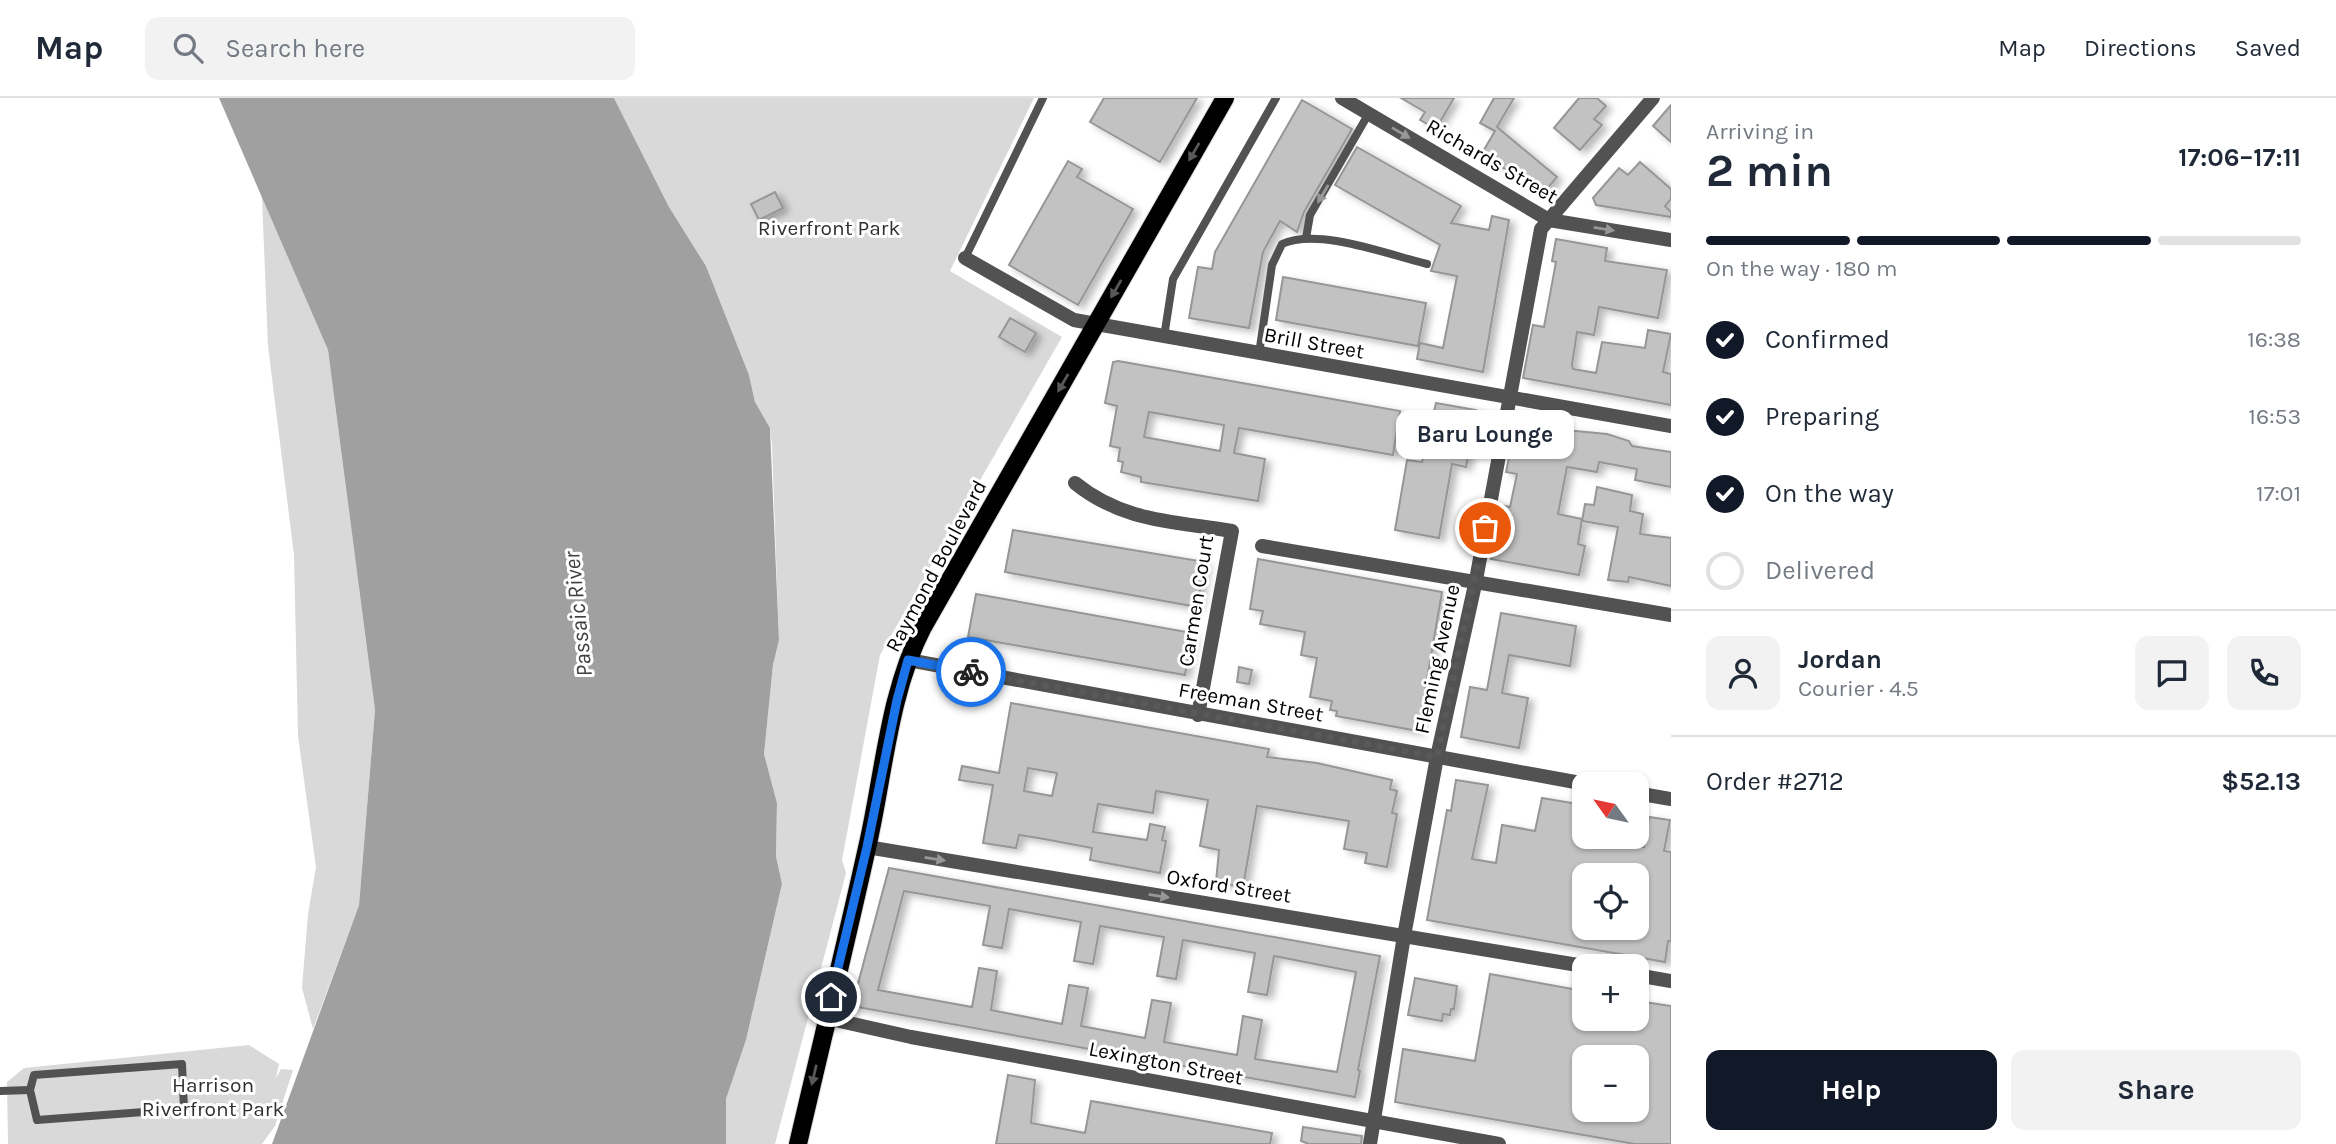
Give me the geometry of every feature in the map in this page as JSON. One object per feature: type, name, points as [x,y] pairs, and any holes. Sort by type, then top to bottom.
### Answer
[{"type":"main road","name":"Raymond Boulevard","points":[[798,1144],[908,660],[923,627],[1225,98]]},
{"type":"street","name":"Richards Street","points":[[1342,98],[1549,220],[1671,240]]},
{"type":"street","name":"Fleming Avenue","points":[[1370,1144],[1437,757],[1476,580],[1541,229],[1653,98]]},
{"type":"street","name":"Brill Street","points":[[965,258],[1074,320],[1671,426]]},
{"type":"street","name":"Carmen Court","points":[[1075,483],[1104,504],[1123,513],[1233,531],[1198,715]]},
{"type":"street","points":[[1262,546],[1671,615]]},
{"type":"street","name":"Freeman Street","points":[[908,660],[1572,781]]},
{"type":"street","points":[[1649,795],[1671,799]]},
{"type":"street","name":"Oxford Street","points":[[867,847],[1572,964]]},
{"type":"street","points":[[1649,977],[1671,981]]},
{"type":"street","name":"Lexington Street","points":[[826,1018],[911,1037],[1499,1144]]},
{"type":"lane","points":[[965,258],[1043,98]]},
{"type":"lane","points":[[1164,337],[1173,279],[1276,98]]},
{"type":"lane","points":[[1306,238],[1310,215],[1369,113]]},
{"type":"lane","points":[[1259,354],[1274,256],[1282,244],[1294,239],[1317,238],[1427,264]]},
{"type":"lane","points":[[182,1063],[184,1109],[37,1120],[30,1090],[34,1075],[182,1063]]},
{"type":"lane","points":[[0,1091],[30,1090]]},
{"type":"green space","name":"Riverfront Park","points":[[614,98],[1034,98],[950,271],[1062,337],[880,655],[842,860],[846,873],[775,1144],[726,1144],[726,1099],[746,1040],[782,884],[776,856],[777,803],[764,754],[773,665],[779,640],[770,428],[755,402],[749,375],[706,266],[669,207]]},
{"type":"green space","points":[[262,197],[328,350],[375,710],[359,905],[313,1029],[302,988],[308,914],[316,867],[298,736],[294,555],[268,346]]},
{"type":"green space","name":"Harrison Riverfront Park","points":[[249,1045],[279,1064],[276,1078],[281,1069],[293,1070],[275,1126],[262,1144],[8,1144],[7,1082],[24,1068]]},
{"type":"water","name":"Passaic River","points":[[219,98],[614,98],[669,207],[706,266],[749,375],[755,402],[770,428],[779,640],[773,665],[764,754],[777,803],[776,856],[782,884],[746,1040],[726,1099],[726,1144],[272,1144],[359,905],[375,710],[328,350]]},
{"type":"building","points":[[1104,98],[1197,98],[1160,162],[1090,122]]},
{"type":"building","points":[[1401,98],[1454,98],[1436,129],[1420,120],[1425,112]]},
{"type":"building","points":[[1494,98],[1514,98],[1497,127],[1557,177],[1547,189],[1543,191],[1481,155],[1495,131],[1480,123]]},
{"type":"building","points":[[1579,98],[1597,98],[1606,106],[1594,119],[1602,125],[1580,150],[1554,128]]},
{"type":"building","points":[[1302,100],[1352,129],[1304,212],[1297,232],[1280,221],[1263,252],[1249,328],[1189,318],[1198,267],[1212,269],[1215,252]]},
{"type":"building","points":[[1671,105],[1671,142],[1653,126]]},
{"type":"building","points":[[1357,147],[1461,206],[1451,223],[1489,230],[1492,216],[1509,220],[1483,372],[1417,359],[1420,343],[1443,348],[1457,276],[1431,271],[1440,245],[1335,185]]},
{"type":"building","points":[[1068,161],[1082,169],[1077,177],[1133,209],[1078,305],[1009,265]]},
{"type":"building","points":[[1640,162],[1671,189],[1671,199],[1665,206],[1671,212],[1671,217],[1596,205],[1593,198],[1619,168],[1628,175]]},
{"type":"building","points":[[775,192],[783,208],[759,220],[751,204]]},
{"type":"building","points":[[1556,239],[1607,248],[1605,261],[1667,270],[1658,318],[1599,307],[1594,335],[1577,332],[1572,365],[1573,369],[1596,373],[1602,342],[1645,348],[1648,330],[1671,334],[1663,372],[1671,374],[1671,405],[1523,378],[1533,325],[1544,327],[1556,262],[1552,261]]},
{"type":"building","points":[[1283,277],[1426,303],[1418,346],[1276,320]]},
{"type":"building","points":[[1010,318],[1036,333],[1025,352],[999,337]]},
{"type":"building","points":[[1113,362],[1400,411],[1393,455],[1239,428],[1234,453],[1265,459],[1258,501],[1141,482],[1141,477],[1121,472],[1123,462],[1118,461],[1120,448],[1110,446],[1117,406],[1105,403]],"holes":[[[1149,412],[1224,425],[1220,451],[1144,437]]]},
{"type":"building","points":[[1436,403],[1476,410],[1466,467],[1452,464],[1439,538],[1395,530],[1407,460],[1422,462]]},
{"type":"building","points":[[1517,419],[1565,430],[1607,434],[1629,441],[1632,446],[1671,452],[1671,487],[1635,480],[1637,469],[1599,462],[1597,472],[1567,467],[1558,514],[1582,519],[1578,544],[1585,546],[1579,575],[1491,559],[1500,505],[1510,507],[1517,474],[1506,472]]},
{"type":"building","points":[[1597,487],[1632,495],[1630,511],[1643,514],[1640,534],[1671,538],[1671,586],[1629,577],[1628,582],[1608,580],[1618,527],[1582,521],[1585,504],[1594,505]]},
{"type":"building","points":[[1013,530],[1205,562],[1197,607],[1005,572]]},
{"type":"building","points":[[1258,559],[1442,592],[1418,731],[1336,716],[1337,711],[1330,710],[1332,701],[1310,697],[1317,658],[1301,655],[1305,632],[1260,624],[1263,611],[1250,609]]},
{"type":"building","points":[[976,594],[1192,633],[1185,675],[968,637]]},
{"type":"building","points":[[1501,613],[1576,626],[1570,666],[1509,655],[1502,693],[1528,698],[1519,748],[1461,737],[1470,687],[1487,690]]},
{"type":"building","points":[[1239,667],[1252,670],[1249,684],[1237,682]]},
{"type":"building","points":[[1011,703],[1269,749],[1267,757],[1317,763],[1392,780],[1390,789],[1397,791],[1392,813],[1397,814],[1387,867],[1365,863],[1367,853],[1344,849],[1349,821],[1257,806],[1243,887],[1216,882],[1219,850],[1200,846],[1208,800],[1156,791],[1153,813],[1098,804],[1093,832],[1147,840],[1150,824],[1165,827],[1162,840],[1166,841],[1160,873],[1090,860],[1092,848],[1044,839],[1019,835],[1016,848],[983,843],[993,785],[959,780],[962,766],[999,773]],"holes":[[[1028,768],[1057,773],[1052,796],[1024,791]]]},
{"type":"building","points":[[1456,780],[1488,785],[1472,859],[1496,863],[1502,825],[1535,831],[1542,798],[1572,803],[1572,849],[1649,849],[1649,817],[1670,820],[1664,851],[1671,852],[1671,941],[1668,941],[1665,962],[1649,959],[1649,954],[1620,954],[1427,920],[1447,810],[1451,811]]},
{"type":"building","points":[[889,868],[1380,956],[1355,1097],[852,1006]],"holes":[[[904,891],[990,906],[983,945],[1002,948],[1009,909],[1081,922],[1074,961],[1093,964],[1100,926],[1164,937],[1157,976],[1176,979],[1183,940],[1255,953],[1248,992],[1267,995],[1274,956],[1356,972],[1337,1072],[1255,1059],[1262,1020],[1243,1016],[1237,1055],[1164,1042],[1171,1003],[1152,1000],[1145,1038],[1081,1026],[1088,988],[1069,985],[1062,1024],[991,1010],[997,971],[979,968],[972,1007],[878,990]]]},
{"type":"building","points":[[1490,974],[1572,989],[1572,1031],[1649,1031],[1649,1003],[1671,1006],[1671,1144],[1635,1144],[1395,1102],[1403,1049],[1475,1061]]},
{"type":"building","points":[[1415,978],[1457,986],[1454,1009],[1451,1009],[1450,1015],[1443,1014],[1442,1021],[1408,1015]]},
{"type":"building","points":[[1008,1075],[1035,1080],[1031,1123],[1085,1133],[1091,1101],[1272,1133],[1270,1144],[996,1144]]},
{"type":"building","points":[[1303,1127],[1362,1136],[1361,1144],[1309,1144],[1301,1141]]},
{"type":"way so far","points":[[971,672],[1437,757],[1485,528]]},
{"type":"place","name":"Baru Lounge","points":[[1485,528]]},
{"type":"route","points":[[831,997],[908,660],[971,672]]}]
